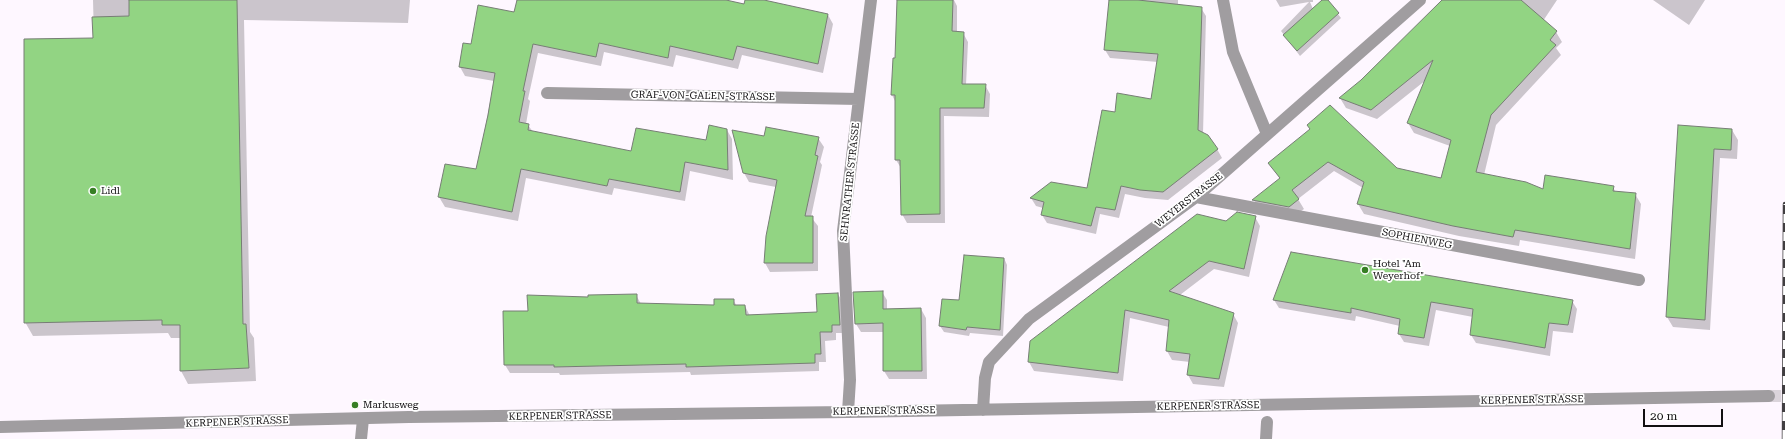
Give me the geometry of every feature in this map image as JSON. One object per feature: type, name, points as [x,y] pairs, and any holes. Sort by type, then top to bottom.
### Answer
[{"type":"street","name":"SEHNRATHER STRASSE","points":[[848,412],[850,380],[843,231],[872,0]]},
{"type":"street","points":[[1223,0],[1233,52],[1267,134]]},
{"type":"street","name":"WEYERSTRASSE","points":[[984,410],[985,378],[989,362],[1029,319],[1196,198],[1420,0]]},
{"type":"street","name":"GRAF-VON-GALEN-STRASSE","points":[[547,93],[859,99]]},
{"type":"street","name":"SOPHIENWEG","points":[[1196,198],[1639,280]]},
{"type":"street","name":"KERPENER STRASSE","points":[[0,427],[363,419],[1769,396]]},
{"type":"street","points":[[361,439],[363,419]]},
{"type":"street","points":[[1266,439],[1267,422]]},
{"type":"building","points":[[129,0],[237,0],[243,324],[246,324],[249,368],[180,371],[180,325],[162,325],[162,320],[24,323],[24,39],[93,38],[92,17],[129,16]]},
{"type":"building","points":[[517,0],[726,0],[744,4],[745,0],[764,0],[828,14],[818,64],[737,46],[733,60],[670,46],[668,58],[599,43],[596,57],[533,44],[523,91],[525,91],[519,122],[529,124],[528,130],[631,151],[636,128],[706,140],[709,125],[727,129],[728,170],[685,162],[680,192],[609,179],[607,186],[521,169],[512,212],[438,197],[445,164],[476,169],[488,115],[495,73],[459,67],[463,43],[471,44],[478,5],[514,12]]},
{"type":"building","points":[[897,0],[953,0],[952,31],[964,32],[962,84],[986,84],[984,108],[940,108],[940,214],[901,215],[900,160],[895,160],[895,95],[891,95],[893,58],[895,58]]},
{"type":"building","points":[[1109,0],[1138,0],[1202,7],[1198,130],[1208,135],[1218,149],[1163,192],[1140,190],[1121,186],[1115,210],[1096,207],[1091,226],[1041,215],[1044,202],[1030,198],[1051,182],[1087,188],[1102,110],[1115,112],[1117,93],[1151,99],[1158,54],[1104,50]]},
{"type":"building","points":[[1322,0],[1328,0],[1339,13],[1297,51],[1283,35]]},
{"type":"building","points":[[1442,0],[1521,0],[1557,31],[1550,40],[1556,45],[1491,115],[1476,172],[1526,182],[1543,189],[1545,175],[1614,186],[1613,191],[1636,193],[1630,249],[1515,230],[1513,237],[1453,226],[1357,204],[1364,182],[1328,162],[1292,190],[1299,199],[1289,207],[1252,200],[1280,178],[1268,163],[1310,129],[1307,125],[1330,105],[1397,168],[1441,178],[1451,140],[1407,123],[1433,60],[1371,110],[1339,98],[1361,80]]},
{"type":"building","points":[[1678,125],[1732,129],[1731,150],[1714,149],[1705,320],[1666,317]]},
{"type":"building","points":[[766,127],[819,137],[815,155],[818,156],[805,216],[813,216],[813,263],[764,263],[766,236],[777,180],[743,173],[732,130],[764,136]]},
{"type":"building","points":[[1237,212],[1256,216],[1244,269],[1209,261],[1169,291],[1234,313],[1219,379],[1187,375],[1190,354],[1166,351],[1169,320],[1125,310],[1118,373],[1028,362],[1030,341],[1197,214],[1226,221]]},
{"type":"building","points":[[1291,252],[1573,300],[1568,325],[1549,323],[1545,348],[1470,335],[1473,309],[1431,302],[1424,338],[1398,334],[1400,319],[1351,308],[1351,313],[1273,300]]},
{"type":"building","points":[[964,255],[1004,258],[1000,330],[967,327],[966,330],[939,326],[942,299],[959,300]]},
{"type":"building","points":[[883,291],[883,309],[921,308],[922,371],[883,371],[883,323],[855,324],[853,292]]},
{"type":"building","points":[[838,293],[840,325],[832,325],[832,332],[820,332],[821,354],[815,354],[815,363],[686,367],[686,364],[554,367],[554,365],[504,365],[503,311],[528,311],[527,295],[588,297],[588,295],[637,294],[637,303],[714,305],[714,299],[734,299],[734,305],[745,305],[746,315],[817,312],[816,294]]},
{"type":"tunnel","points":[[1769,396],[1785,396]]},
{"type":"railway","points":[[1784,439],[1785,204]]},
{"type":"place","name":"Lidl","points":[[93,191]]},
{"type":"place","name":"Hotel \"Am Weyerhof\"","points":[[1365,270]]},
{"type":"place","name":"Markusweg","points":[[355,405]]}]
